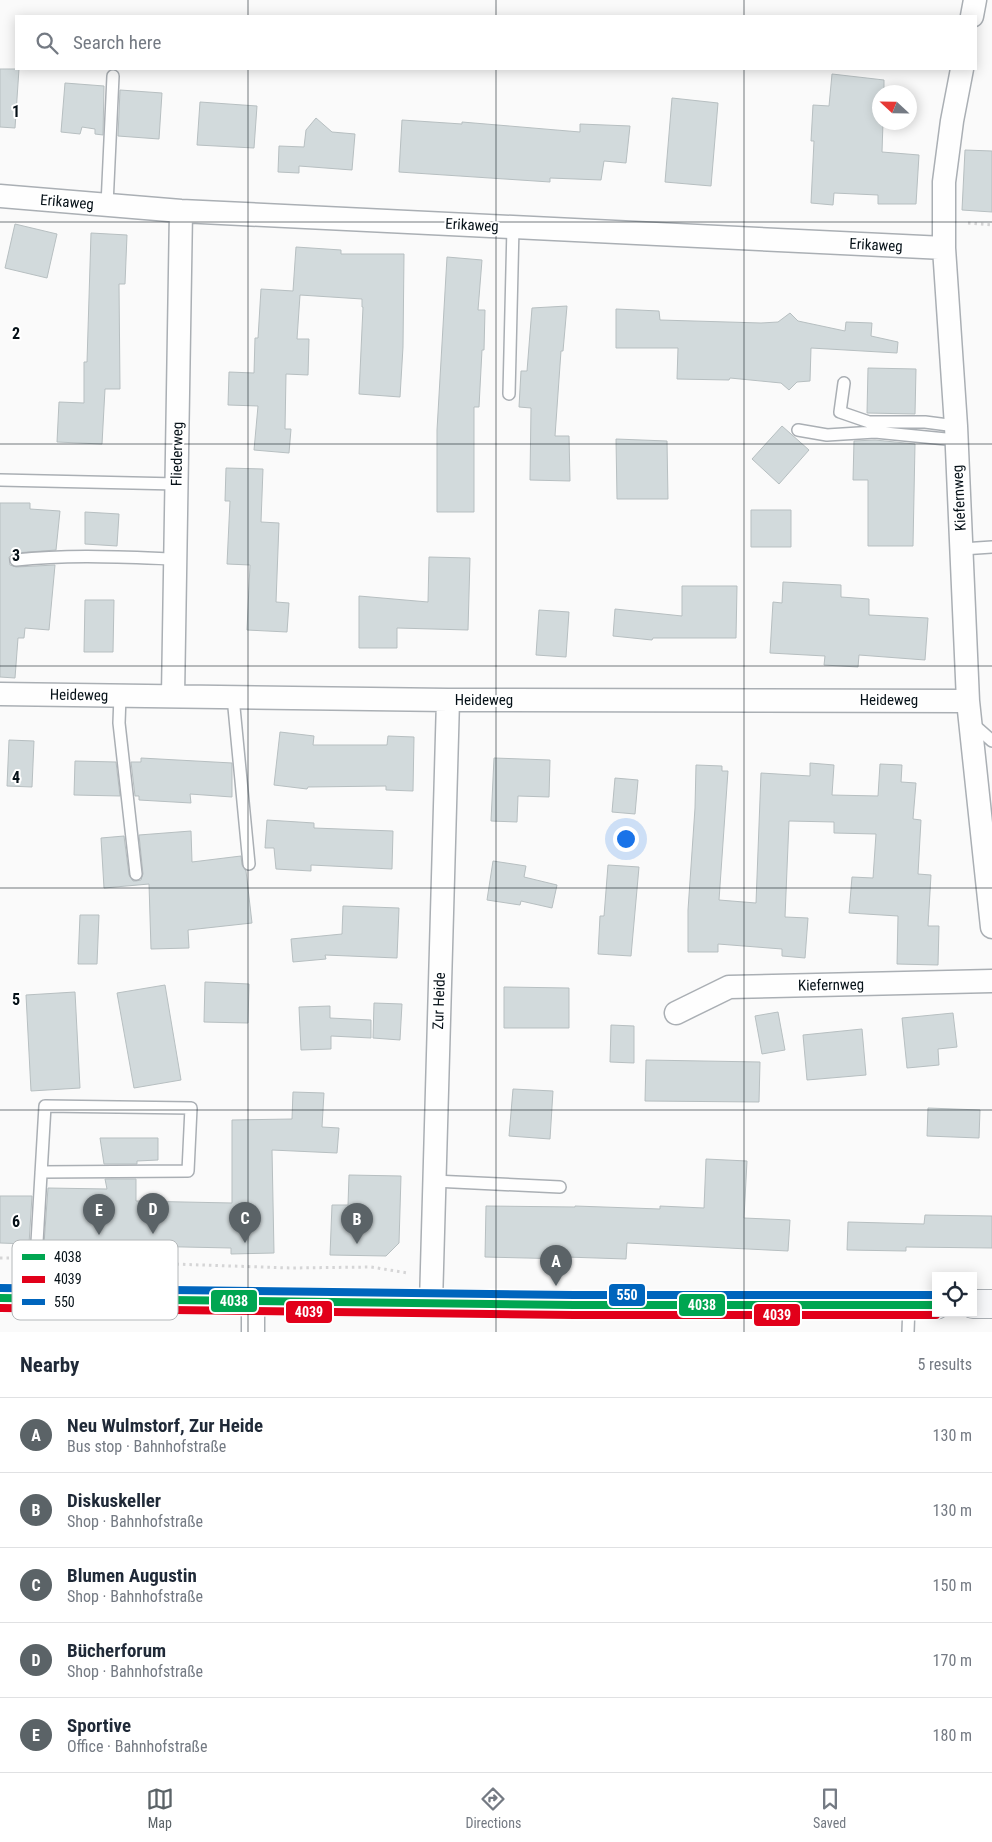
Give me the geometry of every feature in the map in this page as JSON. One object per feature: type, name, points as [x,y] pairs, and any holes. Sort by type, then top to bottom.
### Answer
[{"type":"street","points":[[972,15],[975,0]]},
{"type":"street","name":"Kiefernweg","points":[[962,70],[952,121],[944,182],[944,248],[956,433],[968,701],[992,927]]},
{"type":"street","name":"Erikaweg","points":[[0,196],[181,211],[944,248]]},
{"type":"street","name":"Fliederweg","points":[[173,696],[181,211]]},
{"type":"street","name":"Heideweg","points":[[0,694],[448,700],[968,701]]},
{"type":"street","name":"Zur Heide","points":[[431,1290],[448,700]]},
{"type":"street","name":"Kiefernweg","points":[[676,1013],[729,987],[992,981]]},
{"type":"street","points":[[178,1300],[253,1301],[431,1290],[932,1305]]},
{"type":"street","points":[[252,1332],[253,1301]]},
{"type":"street","points":[[977,1304],[992,1304]]},
{"type":"lane","points":[[107,205],[113,76]]},
{"type":"lane","points":[[509,394],[513,227]]},
{"type":"lane","points":[[844,383],[840,412],[869,422],[925,422],[956,433]]},
{"type":"lane","points":[[798,430],[827,435],[876,432],[956,433]]},
{"type":"lane","points":[[0,480],[177,484]]},
{"type":"lane","points":[[962,550],[992,547]]},
{"type":"lane","points":[[16,560],[110,556],[175,559]]},
{"type":"lane","points":[[120,696],[119,723],[136,874]]},
{"type":"lane","points":[[233,697],[248,864]]},
{"type":"lane","points":[[971,723],[992,742]]},
{"type":"lane","points":[[37,1240],[41,1172],[45,1106],[191,1108],[188,1172],[41,1172]]},
{"type":"lane","points":[[434,1181],[560,1188]]},
{"type":"lane","points":[[908,1332],[909,1305]]},
{"type":"path","points":[[178,1264],[291,1268],[371,1267],[431,1290]]},
{"type":"building","points":[[0,69],[19,70],[15,128],[0,127]]},
{"type":"building","points":[[832,74],[884,80],[884,85],[872,85],[872,130],[883,130],[882,152],[919,155],[916,204],[878,204],[878,195],[834,193],[833,205],[811,203],[814,141],[811,141],[813,105],[829,106]]},
{"type":"building","points":[[65,83],[104,86],[103,135],[95,134],[95,129],[82,127],[80,134],[61,132]]},
{"type":"building","points":[[120,90],[162,93],[159,139],[118,136]]},
{"type":"building","points":[[672,98],[718,103],[711,186],[665,182]]},
{"type":"building","points":[[200,102],[257,106],[254,148],[197,145]]},
{"type":"building","points":[[316,118],[332,132],[355,134],[352,170],[299,166],[299,173],[278,172],[279,146],[304,147],[306,130]]},
{"type":"building","points":[[402,120],[462,124],[462,122],[580,132],[580,124],[630,126],[626,163],[604,161],[601,180],[550,178],[550,182],[399,172]]},
{"type":"building","points":[[965,150],[992,151],[992,212],[962,210]]},
{"type":"building","points":[[15,224],[57,234],[47,278],[5,268]]},
{"type":"building","points":[[91,233],[127,235],[125,284],[119,284],[120,389],[105,389],[102,444],[57,442],[59,402],[84,403],[84,362],[87,362]]},
{"type":"building","points":[[296,247],[341,250],[341,254],[404,254],[403,347],[400,397],[359,394],[362,299],[300,295],[297,339],[309,339],[308,375],[286,374],[285,429],[291,429],[289,453],[254,450],[258,406],[228,405],[229,372],[254,373],[255,338],[258,338],[261,289],[293,291]]},
{"type":"building","points":[[447,257],[482,260],[478,310],[485,310],[484,350],[482,350],[479,407],[474,407],[474,512],[437,512],[437,430]]},
{"type":"building","points":[[567,306],[563,351],[561,351],[555,436],[569,436],[570,481],[530,480],[531,408],[519,407],[521,371],[527,371],[532,308]]},
{"type":"building","points":[[616,309],[659,311],[660,320],[761,323],[778,322],[790,313],[798,321],[845,331],[846,322],[872,323],[871,336],[898,342],[897,353],[811,348],[810,381],[797,382],[789,390],[781,383],[730,378],[729,380],[677,379],[678,348],[616,348]]},
{"type":"building","points":[[868,368],[916,369],[915,414],[867,413]]},
{"type":"building","points":[[782,426],[809,450],[779,484],[752,459]]},
{"type":"building","points":[[616,439],[667,441],[668,499],[617,499]]},
{"type":"building","points":[[875,440],[915,444],[913,546],[868,546],[868,480],[853,480],[854,441]]},
{"type":"building","points":[[226,468],[263,469],[261,522],[279,523],[276,602],[289,603],[287,632],[247,630],[250,565],[227,564],[230,501],[225,501]]},
{"type":"building","points":[[0,503],[30,503],[30,509],[60,511],[56,550],[15,553],[9,557],[10,565],[16,567],[55,565],[49,630],[25,628],[24,638],[18,638],[15,678],[0,677]]},
{"type":"building","points":[[751,510],[791,510],[791,547],[751,547]]},
{"type":"building","points":[[85,512],[119,514],[117,546],[85,544]]},
{"type":"building","points":[[429,557],[470,558],[468,630],[397,628],[397,648],[359,648],[359,596],[428,602]]},
{"type":"building","points":[[783,582],[841,585],[841,597],[869,599],[869,615],[928,618],[925,660],[859,655],[858,667],[824,665],[825,656],[770,653],[773,602],[782,603]]},
{"type":"building","points":[[682,586],[737,586],[736,638],[653,638],[652,640],[613,636],[615,609],[682,616]]},
{"type":"building","points":[[85,600],[114,600],[113,652],[84,652]]},
{"type":"building","points":[[539,610],[569,612],[566,657],[536,655]]},
{"type":"building","points":[[280,732],[314,736],[313,745],[387,745],[388,736],[414,737],[413,791],[386,790],[386,786],[308,787],[307,789],[274,785]]},
{"type":"building","points":[[9,740],[34,741],[32,787],[7,786]]},
{"type":"building","points":[[141,758],[232,763],[232,797],[190,794],[191,803],[139,800],[139,796],[135,796],[131,762],[141,762]]},
{"type":"building","points":[[494,758],[550,760],[549,797],[518,796],[517,822],[491,821]]},
{"type":"building","points":[[75,761],[116,762],[120,796],[74,795]]},
{"type":"building","points":[[810,763],[834,765],[832,795],[878,796],[880,764],[902,765],[901,782],[916,783],[913,819],[921,820],[918,874],[931,875],[928,926],[939,926],[938,965],[897,964],[898,916],[849,913],[852,877],[873,878],[876,834],[834,833],[834,822],[789,821],[785,917],[808,918],[805,958],[782,956],[782,949],[718,944],[718,952],[688,952],[688,910],[696,765],[722,766],[722,771],[728,771],[719,900],[756,903],[761,773],[810,776]]},
{"type":"building","points":[[615,778],[638,780],[635,814],[612,812]]},
{"type":"building","points":[[267,820],[314,823],[314,828],[393,831],[392,869],[311,865],[311,871],[276,869],[274,848],[265,848]]},
{"type":"building","points":[[191,831],[192,862],[241,856],[242,865],[246,871],[252,923],[188,930],[189,948],[151,949],[149,884],[104,888],[101,838],[124,836],[129,875],[133,881],[136,881],[141,880],[143,874],[139,835]]},
{"type":"building","points":[[493,861],[526,866],[524,877],[557,885],[552,908],[521,901],[520,905],[487,900]]},
{"type":"building","points":[[608,865],[639,867],[631,956],[598,954],[600,916],[604,916]]},
{"type":"building","points":[[343,906],[399,908],[397,958],[325,955],[326,959],[293,962],[291,939],[342,934]]},
{"type":"building","points":[[80,915],[99,915],[97,964],[78,964]]},
{"type":"building","points":[[205,982],[249,984],[248,1023],[204,1022]]},
{"type":"building","points":[[165,985],[181,1080],[134,1088],[117,993]]},
{"type":"building","points":[[504,987],[569,988],[569,1028],[504,1028]]},
{"type":"building","points":[[75,992],[80,1088],[31,1091],[26,995]]},
{"type":"building","points":[[374,1003],[402,1004],[400,1040],[373,1038]]},
{"type":"building","points":[[330,1006],[330,1018],[371,1020],[371,1038],[331,1036],[331,1049],[301,1050],[299,1007]]},
{"type":"building","points":[[778,1012],[785,1050],[762,1054],[755,1016]]},
{"type":"building","points":[[953,1013],[957,1047],[938,1049],[939,1065],[907,1068],[902,1018]]},
{"type":"building","points":[[611,1025],[634,1026],[634,1063],[610,1062]]},
{"type":"building","points":[[862,1029],[866,1075],[807,1080],[803,1035]]},
{"type":"building","points":[[646,1060],[760,1062],[759,1102],[645,1101]]},
{"type":"building","points":[[513,1089],[553,1091],[550,1139],[509,1136]]},
{"type":"building","points":[[293,1092],[324,1093],[322,1127],[339,1128],[337,1153],[272,1150],[274,1253],[231,1254],[231,1248],[178,1247],[178,1240],[44,1240],[48,1188],[107,1189],[105,1179],[136,1179],[136,1201],[232,1203],[232,1120],[292,1119]]},
{"type":"building","points":[[928,1108],[980,1110],[979,1138],[927,1136]]},
{"type":"building","points":[[100,1138],[158,1138],[158,1160],[137,1161],[137,1164],[104,1164]]},
{"type":"building","points":[[706,1159],[747,1161],[744,1218],[790,1220],[788,1251],[627,1243],[626,1259],[485,1257],[486,1206],[575,1206],[660,1209],[660,1206],[704,1208]]},
{"type":"building","points":[[349,1175],[401,1176],[399,1243],[386,1256],[330,1255],[332,1205],[348,1205]]},
{"type":"building","points":[[0,1196],[32,1196],[29,1240],[12,1240],[12,1243],[0,1243]]},
{"type":"building","points":[[925,1215],[992,1216],[992,1248],[906,1247],[906,1251],[847,1250],[848,1222],[924,1224]]},
{"type":"transit line","name":"550","points":[[0,1288],[12,1288]]},
{"type":"transit line","name":"550","points":[[178,1290],[574,1295],[932,1295]]},
{"type":"transit line","name":"4038","points":[[0,1298],[12,1298]]},
{"type":"transit line","name":"4038","points":[[178,1300],[574,1305],[932,1305]]},
{"type":"transit line","name":"4039","points":[[0,1308],[12,1308]]},
{"type":"transit line","name":"4039","points":[[178,1310],[574,1315],[932,1315]]},
{"type":"place","name":"Bücherforum","points":[[153,1234]]},
{"type":"place","name":"Sportive","points":[[99,1235]]},
{"type":"place","name":"Blumen Augustin","points":[[245,1243]]},
{"type":"place","name":"Diskuskeller","points":[[357,1244]]},
{"type":"place","name":"Neu Wulmstorf, Zur Heide","points":[[556,1286]]}]
